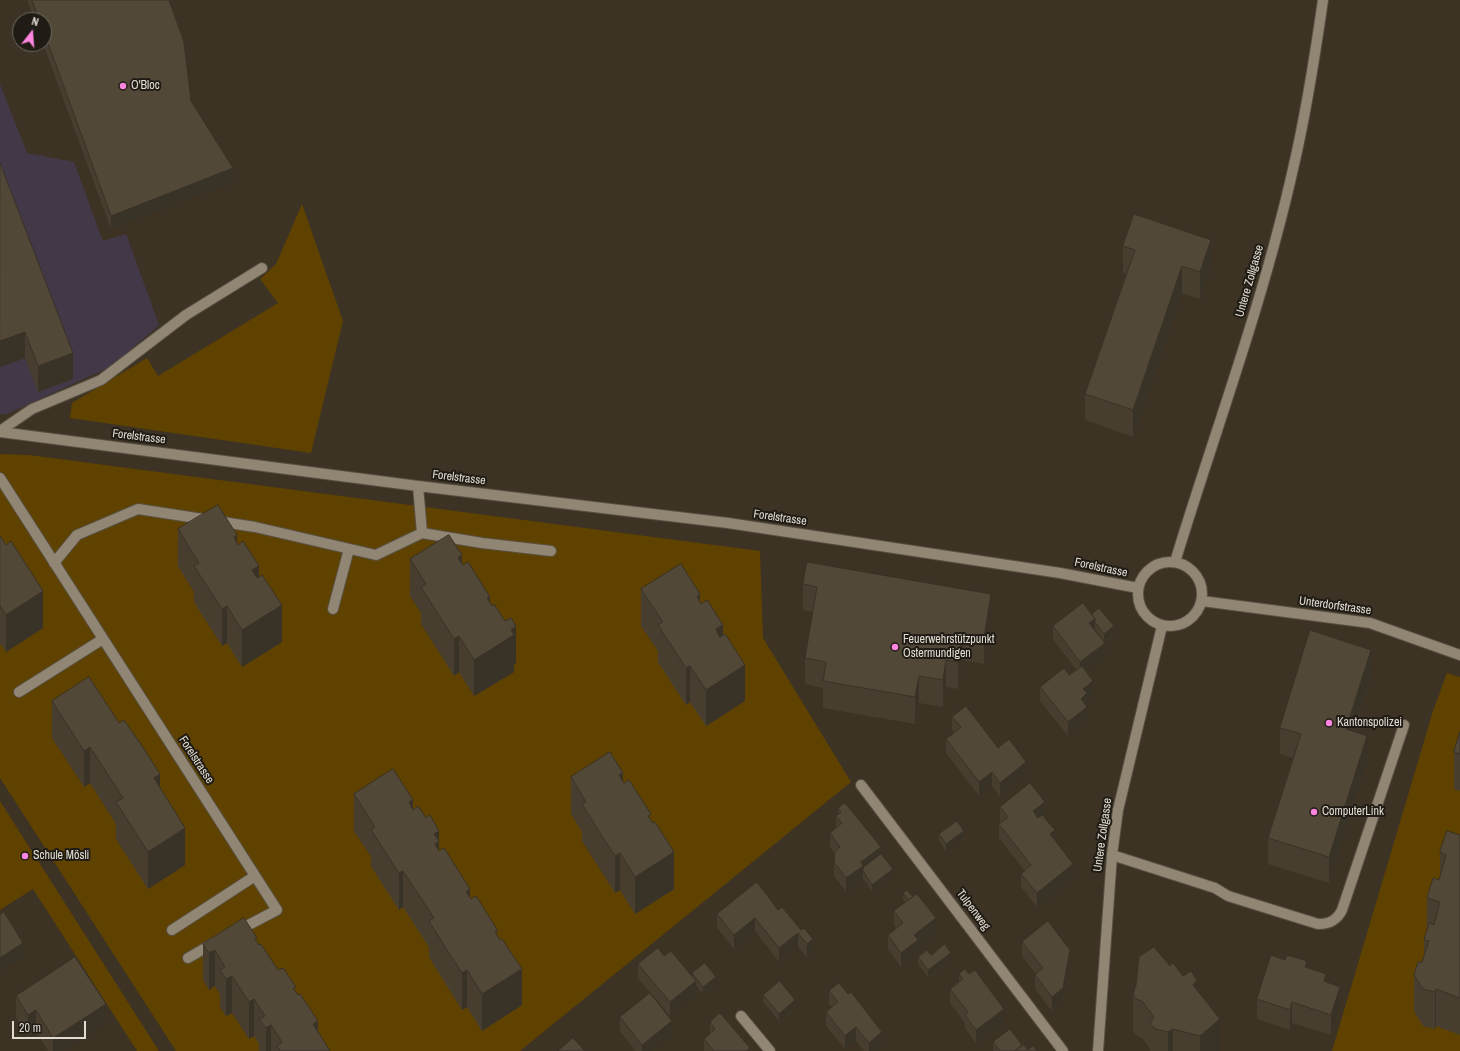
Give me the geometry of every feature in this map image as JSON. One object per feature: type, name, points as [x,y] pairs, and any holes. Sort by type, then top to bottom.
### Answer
[{"type":"street","name":"Untere Zollgasse","points":[[1175,562],[1240,359],[1270,258],[1294,169],[1323,0]]},
{"type":"street","points":[[0,431],[32,409],[100,380],[186,315],[262,268]]},
{"type":"street","name":"Forelstrasse","points":[[0,431],[418,486],[728,523],[1060,572],[1138,588]]},
{"type":"street","name":"Forelstrasse","points":[[0,478],[277,910],[188,958]]},
{"type":"street","name":"Forelstrasse","points":[[418,486],[422,533]]},
{"type":"street","points":[[54,563],[77,535],[138,509],[255,527],[376,555],[422,533],[482,543],[551,551]]},
{"type":"street","points":[[333,609],[349,549]]},
{"type":"street","points":[[1175,562],[1183,565],[1197,576],[1201,584],[1202,601],[1198,611],[1191,619],[1172,627],[1162,626],[1153,622],[1140,608],[1137,598],[1138,588],[1141,579],[1147,571],[1155,565],[1175,562]]},
{"type":"street","name":"Unterdorfstrasse","points":[[1202,601],[1370,623],[1460,655]]},
{"type":"street","name":"Untere Zollgasse","points":[[1098,1051],[1112,855],[1118,810],[1162,626]]},
{"type":"street","points":[[20,692],[103,639]]},
{"type":"street","points":[[1112,855],[1215,888],[1228,896],[1318,924],[1329,923],[1335,920],[1342,910],[1404,725]]},
{"type":"street","name":"Tulpenweg","points":[[861,785],[1063,1051]]},
{"type":"street","points":[[172,930],[255,876]]},
{"type":"street","points":[[741,1016],[770,1051]]},
{"type":"shaded area","points":[[0,84],[27,153],[74,162],[103,241],[126,234],[159,325],[112,366],[7,414],[0,414]]},
{"type":"shaded area","points":[[302,204],[343,321],[311,453],[70,418],[72,403],[147,358],[158,376],[278,303],[260,279],[276,264]]},
{"type":"shaded area","points":[[0,454],[29,455],[760,551],[763,638],[851,782],[520,1051],[176,1051],[0,778]]},
{"type":"shaded area","points":[[1447,673],[1460,677],[1460,1051],[1332,1051],[1433,711]]},
{"type":"shaded area","points":[[0,801],[159,1051],[137,1051],[33,889],[0,910]]},
{"type":"building","name":"O'Bloc","points":[[32,0],[169,0],[184,42],[191,101],[233,168],[111,216],[51,52],[52,12],[37,12]]},
{"type":"building","points":[[0,163],[73,353],[38,366],[25,332],[0,341]]},
{"type":"building","points":[[1134,214],[1211,240],[1200,272],[1182,266],[1133,410],[1085,394],[1135,250],[1123,246]]},
{"type":"building","points":[[218,505],[237,535],[234,537],[238,545],[243,541],[259,566],[252,570],[257,578],[262,575],[282,605],[242,630],[227,606],[222,609],[194,566],[199,563],[178,529]]},
{"type":"building","points":[[449,535],[462,555],[458,558],[463,565],[468,562],[490,597],[487,598],[492,606],[494,604],[505,621],[511,618],[516,626],[511,630],[514,635],[474,660],[459,636],[454,639],[421,587],[426,584],[410,559]]},
{"type":"building","points":[[0,536],[6,545],[11,541],[43,591],[6,615],[0,606]]},
{"type":"building","points":[[807,562],[991,594],[984,638],[963,634],[958,662],[946,660],[943,680],[919,676],[915,697],[823,681],[826,662],[805,658],[817,587],[803,584]]},
{"type":"building","points":[[681,564],[700,594],[697,596],[701,604],[707,600],[723,625],[716,629],[718,634],[720,637],[725,634],[745,665],[706,690],[690,666],[686,668],[658,625],[663,622],[641,589]]},
{"type":"building","points":[[1083,603],[1095,619],[1089,623],[1105,643],[1080,662],[1053,626]]},
{"type":"building","points":[[1099,608],[1114,626],[1104,634],[1095,622],[1092,614]]},
{"type":"building","points":[[1310,630],[1371,650],[1346,729],[1367,736],[1329,857],[1268,838],[1301,734],[1280,728]]},
{"type":"building","points":[[1082,666],[1093,681],[1083,689],[1087,693],[1081,699],[1087,707],[1068,722],[1040,687],[1064,668],[1069,675]]},
{"type":"building","points":[[89,677],[119,723],[124,720],[160,774],[154,778],[185,828],[148,852],[116,802],[123,798],[90,747],[84,751],[52,701]]},
{"type":"building","points":[[966,706],[998,748],[1009,739],[1026,762],[1000,783],[992,772],[979,782],[946,739],[961,727],[952,717]]},
{"type":"building","points":[[1460,732],[1460,754],[1454,752]]},
{"type":"building","points":[[610,752],[623,773],[619,775],[624,783],[629,780],[651,814],[648,816],[653,823],[655,822],[674,852],[635,877],[620,853],[615,856],[600,833],[582,804],[586,802],[571,777]]},
{"type":"building","points":[[393,769],[413,800],[409,802],[413,810],[418,806],[426,818],[430,815],[439,831],[434,834],[439,841],[435,844],[439,851],[444,848],[470,889],[466,892],[471,899],[476,896],[498,931],[495,932],[500,940],[502,939],[522,969],[482,994],[467,970],[462,973],[447,950],[429,921],[434,918],[403,871],[399,873],[371,830],[375,827],[354,794]]},
{"type":"building","points":[[1030,783],[1045,802],[1033,811],[1038,818],[1042,815],[1055,830],[1050,834],[1073,864],[1037,893],[1021,874],[1031,865],[999,824],[1008,817],[1000,807]]},
{"type":"building","points":[[845,803],[881,847],[861,862],[863,866],[846,878],[834,862],[835,851],[840,847],[830,833],[842,823],[836,816],[841,812],[838,808]]},
{"type":"building","points":[[957,821],[964,831],[946,844],[939,834]]},
{"type":"building","points":[[1447,831],[1460,835],[1460,998],[1436,989],[1435,992],[1423,989],[1414,975],[1418,962],[1422,962],[1429,941],[1424,940],[1429,923],[1434,925],[1440,902],[1427,898],[1433,878],[1439,880],[1446,855],[1440,852]]},
{"type":"building","points":[[881,854],[893,869],[872,885],[863,871],[863,868]]},
{"type":"building","points":[[757,882],[778,910],[782,907],[801,930],[804,928],[813,939],[807,944],[798,933],[779,948],[755,918],[734,935],[717,914]]},
{"type":"building","points":[[907,890],[913,897],[908,900],[903,893]]},
{"type":"building","points":[[917,894],[936,918],[914,935],[918,940],[901,953],[888,935],[903,923],[894,911]]},
{"type":"building","points":[[4,912],[23,943],[0,958],[0,915]]},
{"type":"building","points":[[244,918],[257,938],[255,939],[259,945],[261,944],[278,970],[283,968],[296,987],[293,988],[298,995],[300,994],[318,1021],[313,1024],[330,1051],[280,1051],[277,1046],[282,1042],[271,1025],[266,1028],[259,1019],[265,1016],[254,999],[249,1002],[232,976],[226,979],[220,970],[225,967],[215,950],[209,953],[203,944]]},
{"type":"building","points":[[1048,921],[1070,950],[1063,988],[1052,997],[1035,975],[1043,968],[1022,942]]},
{"type":"building","points":[[945,944],[951,953],[928,970],[918,957],[927,950],[931,955]]},
{"type":"building","points":[[1154,947],[1170,966],[1173,963],[1183,976],[1191,971],[1197,980],[1193,985],[1220,1019],[1200,1036],[1173,1029],[1168,1032],[1156,1029],[1150,1024],[1154,1017],[1142,1001],[1136,999],[1133,994],[1136,985],[1139,957]]},
{"type":"building","points":[[658,948],[664,956],[671,951],[696,981],[670,1002],[638,964]]},
{"type":"building","points":[[1271,955],[1285,960],[1287,955],[1307,961],[1305,967],[1326,974],[1324,981],[1340,987],[1331,1015],[1292,1002],[1290,1010],[1257,999]]},
{"type":"building","points":[[75,957],[106,1004],[53,1038],[36,1010],[28,1015],[16,996]]},
{"type":"building","points":[[705,963],[716,977],[703,987],[692,973]]},
{"type":"building","points":[[965,969],[969,974],[975,970],[1004,1009],[976,1030],[965,1015],[968,1012],[950,989],[963,979],[959,974]]},
{"type":"building","points":[[780,981],[795,1000],[779,1014],[763,995]]},
{"type":"building","points":[[839,983],[848,994],[851,992],[882,1032],[869,1043],[856,1027],[845,1036],[826,1012],[838,1002],[829,991]]},
{"type":"building","points":[[650,993],[672,1021],[642,1045],[620,1017]]},
{"type":"building","points":[[720,1013],[750,1048],[746,1051],[714,1051],[704,1039],[715,1029],[710,1022]]},
{"type":"building","points":[[1010,1029],[1022,1045],[1015,1051],[1000,1051],[993,1042]]},
{"type":"building","points":[[573,1038],[585,1051],[558,1051]]},
{"type":"building","points":[[1024,1045],[1028,1050],[1033,1046],[1037,1051],[1015,1051]]},
{"type":"place","name":"O'Bloc","points":[[123,86]]},
{"type":"place","name":"Feuerwehrstützpunkt Ostermundigen","points":[[895,647]]},
{"type":"place","name":"Kantonspolizei","points":[[1329,723]]},
{"type":"place","name":"ComputerLink","points":[[1314,812]]},
{"type":"place","name":"Schule Mösli","points":[[25,856]]}]
